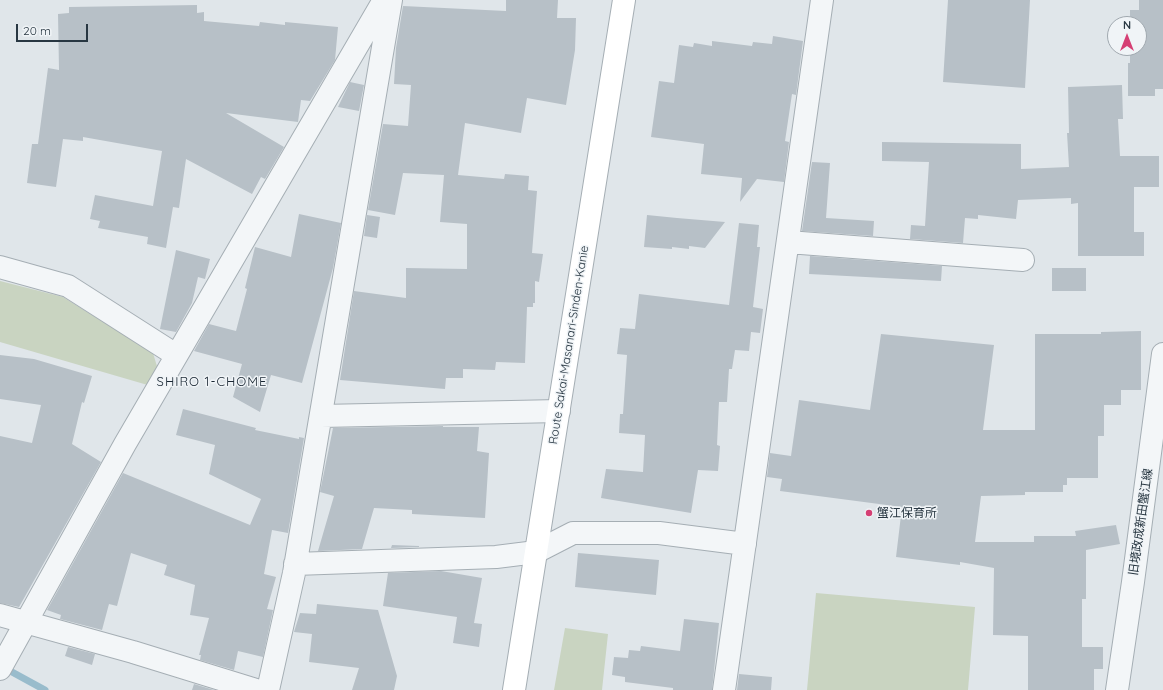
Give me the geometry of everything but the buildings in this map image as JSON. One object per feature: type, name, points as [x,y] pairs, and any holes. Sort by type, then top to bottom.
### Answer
[{"type":"main road","name":"Route Sakai-Masanari-Sinden-Kanie","points":[[514,690],[624,0]]},
{"type":"street","points":[[0,669],[91,503],[384,0]]},
{"type":"street","points":[[268,690],[295,564],[391,0]]},
{"type":"street","points":[[724,690],[822,0]]},
{"type":"street","points":[[788,242],[1023,260]]},
{"type":"street","points":[[0,268],[68,286],[176,355]]},
{"type":"street","name":"旧境政成新田蟹江線","points":[[1117,690],[1163,354]]},
{"type":"street","points":[[321,416],[559,411]]},
{"type":"street","points":[[295,564],[496,557],[536,552],[573,533],[659,533],[745,544]]},
{"type":"street","points":[[0,615],[133,652],[256,690]]},
{"type":"green space","points":[[0,281],[63,297],[153,353],[159,373],[151,386],[0,342]]},
{"type":"green space","points":[[816,593],[975,607],[968,690],[807,690]]},
{"type":"green space","points":[[565,628],[608,634],[602,690],[554,690]]},
{"type":"waterway","points":[[12,672],[45,690]]},
{"type":"place","name":"蟹江保育所","points":[[869,513]]},
{"type":"district","name":"SHIRO 1-CHOME","points":[[212,382]]}]
